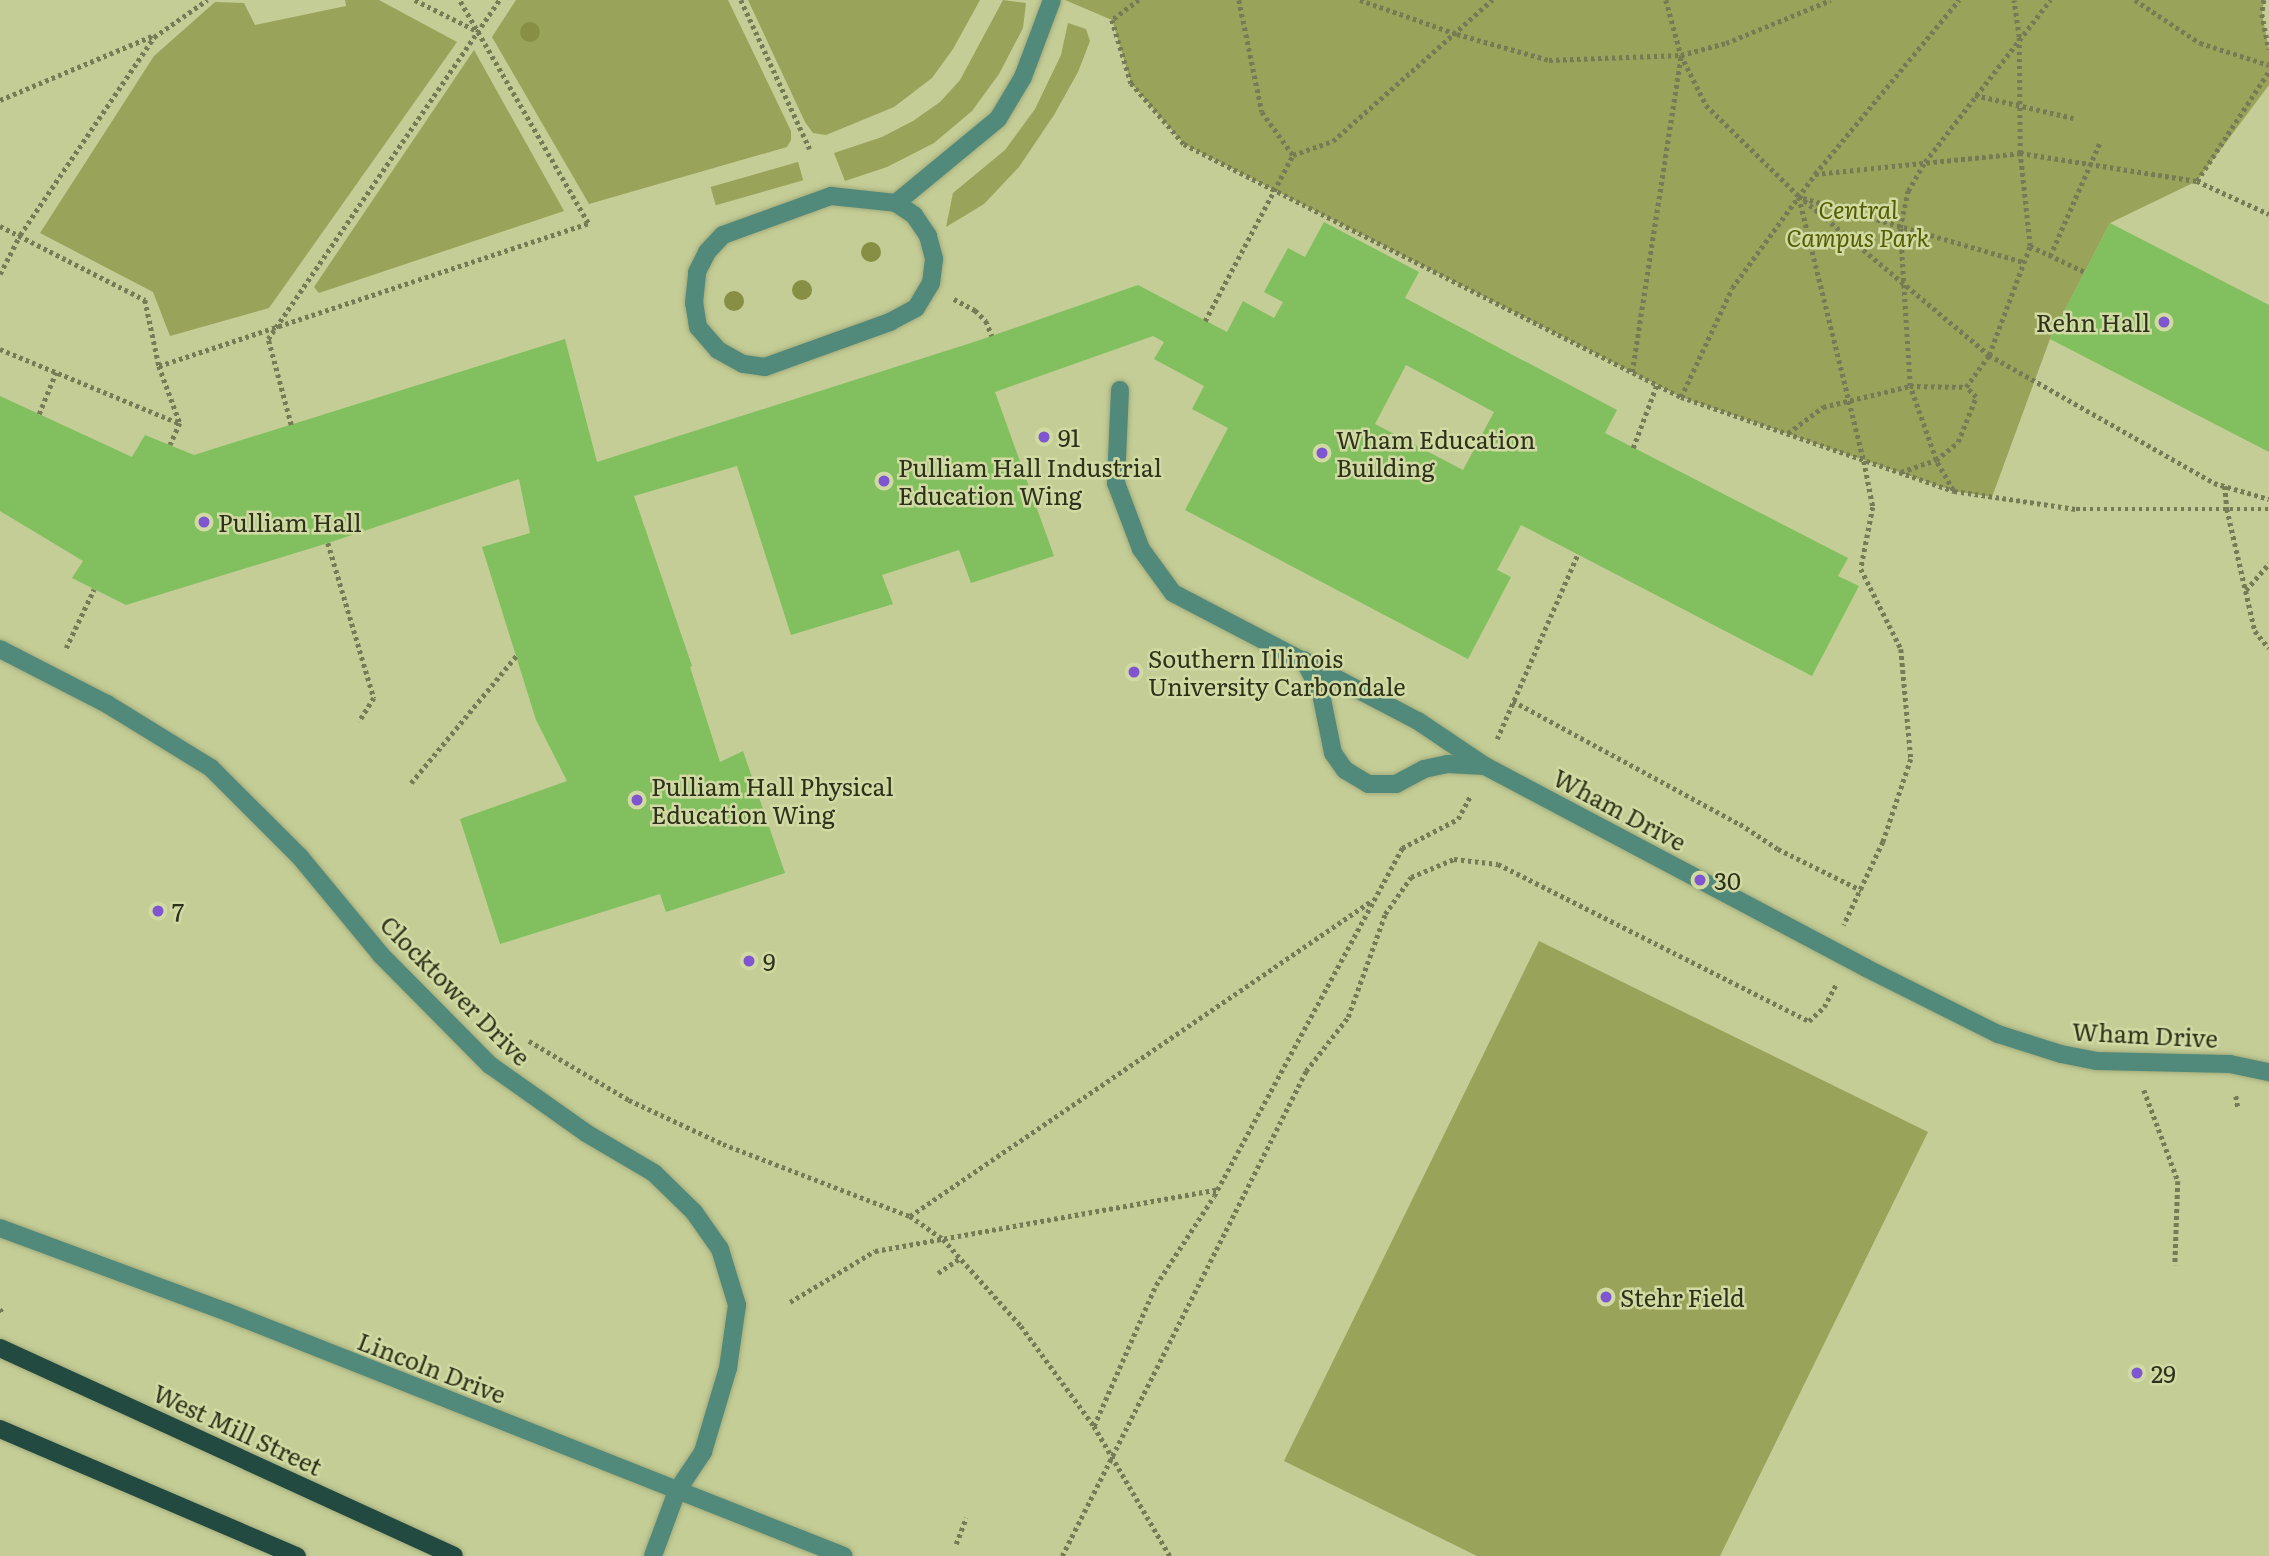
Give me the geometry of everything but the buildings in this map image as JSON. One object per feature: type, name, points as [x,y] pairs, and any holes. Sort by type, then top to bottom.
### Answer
[{"type":"main road","name":"West Mill Street","points":[[0,1348],[454,1556]]},
{"type":"main road","points":[[0,1429],[297,1556]]},
{"type":"street","points":[[896,203],[914,215],[928,236],[934,259],[931,282],[916,308],[890,322],[765,367],[743,364],[718,349],[698,327],[694,303],[697,272],[706,252],[723,235],[831,196],[896,203],[998,119],[1023,77],[1052,0]]},
{"type":"street","name":"Wham Drive","points":[[1120,390],[1116,483],[1142,549],[1174,593],[1418,721],[1485,766],[1849,959],[2021,1042],[2061,1054],[2133,1063],[2230,1064],[2269,1072]]},
{"type":"street","name":"Clocktower Drive","points":[[0,649],[107,704],[211,768],[300,857],[381,955],[490,1065],[548,1108],[654,1173],[694,1212],[720,1249],[737,1305],[728,1368],[703,1452],[677,1491],[653,1556]]},
{"type":"street","points":[[1304,660],[1321,694],[1333,752],[1345,770],[1368,784],[1396,784],[1423,769],[1447,764],[1485,766]]},
{"type":"street","name":"Lincoln Drive","points":[[0,1228],[228,1312],[844,1556]]},
{"type":"path","points":[[0,100],[159,34],[207,0]]},
{"type":"path","points":[[415,0],[478,32]]},
{"type":"path","points":[[159,366],[588,223],[459,0]]},
{"type":"path","points":[[292,425],[268,339],[499,0]]},
{"type":"path","points":[[741,0],[810,149]]},
{"type":"path","points":[[1139,0],[1112,20],[1131,83],[1184,144],[1681,397],[1954,491],[2076,509],[2269,509]]},
{"type":"path","points":[[1239,0],[1262,112],[1293,155]]},
{"type":"path","points":[[1360,0],[1457,34],[1549,60],[1681,55],[1726,43],[1831,0]]},
{"type":"path","points":[[1205,321],[1266,207],[1272,190],[1293,155],[1333,141],[1457,34],[1492,0]]},
{"type":"path","points":[[1666,0],[1681,55],[1706,105],[1799,197],[1989,355],[2225,486],[2269,499]]},
{"type":"path","points":[[1681,397],[1732,288],[1815,174],[1959,0]]},
{"type":"path","points":[[1966,387],[1989,355],[2030,246],[2020,153],[2019,37],[2014,0]]},
{"type":"path","points":[[1954,491],[1936,460],[1910,386],[1900,228],[1908,191],[1925,162],[2050,0]]},
{"type":"path","points":[[2135,0],[2200,43],[2269,65]]},
{"type":"path","points":[[2264,0],[2262,14],[2269,49]]},
{"type":"path","points":[[0,274],[20,235],[159,34]]},
{"type":"path","points":[[1632,372],[1681,55]]},
{"type":"path","points":[[2197,181],[2269,71]]},
{"type":"path","points":[[1975,95],[2073,118]]},
{"type":"path","points":[[2050,256],[2100,142]]},
{"type":"path","points":[[1815,174],[2020,153],[2197,181],[2269,214]]},
{"type":"path","points":[[1799,197],[2024,262]]},
{"type":"path","points":[[1799,197],[1864,461],[1873,507],[1861,569],[1901,649],[1911,759],[1883,842],[1833,950]]},
{"type":"path","points":[[0,226],[145,300],[159,366],[180,423],[170,445]]},
{"type":"path","points":[[2030,246],[2085,272]]},
{"type":"path","points":[[947,296],[975,310],[986,321],[992,336]]},
{"type":"path","points":[[0,349],[180,423]]},
{"type":"path","points":[[39,414],[56,372]]},
{"type":"path","points":[[1633,448],[1657,384]]},
{"type":"path","points":[[1788,434],[1823,407],[1910,386],[1966,387],[1976,397],[1958,442],[1936,460],[1900,472]]},
{"type":"path","points":[[2225,486],[2227,509],[2255,631],[2269,648]]},
{"type":"path","points":[[328,543],[374,698],[359,722]]},
{"type":"path","points":[[1094,1426],[1156,1285],[1219,1189],[1370,902],[1402,848],[1458,820],[1485,766],[1578,554]]},
{"type":"path","points":[[2246,590],[2269,564]]},
{"type":"path","points":[[65,649],[94,589]]},
{"type":"path","points":[[411,783],[516,656]]},
{"type":"path","points":[[1513,701],[1740,824],[1778,849],[1861,890]]},
{"type":"path","points":[[1062,1556],[1306,1071],[1349,1017],[1385,914],[1411,877],[1454,859],[1498,864],[1809,1021],[1824,1007],[1849,959]]},
{"type":"path","points":[[910,1216],[1370,902]]},
{"type":"path","points":[[529,1041],[629,1100],[702,1134],[910,1216],[943,1239],[1021,1325],[1094,1426],[1170,1556]]},
{"type":"path","points":[[2133,1063],[2178,1181],[2175,1265]]},
{"type":"path","points":[[790,1301],[875,1251],[1219,1189]]},
{"type":"path","points":[[938,1273],[960,1258]]},
{"type":"path","points":[[956,1544],[966,1518]]},
{"type":"green space","points":[[345,0],[379,0],[457,42],[269,308],[170,336],[153,292],[40,233],[154,56],[215,2],[244,3],[255,25],[346,6]]},
{"type":"green space","points":[[516,0],[728,0],[791,131],[791,140],[787,147],[589,204],[492,37]]},
{"type":"green space","points":[[748,0],[980,0],[953,49],[932,78],[894,107],[826,135],[813,133],[805,122]]},
{"type":"green space","points":[[1003,0],[1026,3],[1023,28],[999,74],[972,111],[934,143],[887,167],[845,181],[834,153],[882,137],[913,121],[940,102],[960,80]]},
{"type":"green space","name":"Central Campus Park","points":[[1065,0],[2264,0],[2262,14],[2269,49],[2269,85],[2197,181],[2110,223],[2050,339],[1992,497],[1954,491],[1681,397],[1184,144],[1131,83],[1112,20]]},
{"type":"green space","points":[[1068,23],[1086,29],[1090,41],[1078,72],[1054,115],[1019,167],[984,204],[946,227],[953,193],[1005,150],[1035,109],[1061,55]]},
{"type":"green space","points":[[474,50],[564,211],[319,293],[314,287]]},
{"type":"green space","points":[[798,162],[803,180],[716,205],[711,187]]},
{"type":"green space","name":"Stehr Field","points":[[1539,941],[1928,1132],[1720,1556],[1477,1556],[1284,1461]]},
{"type":"place","name":"Rehn Hall","points":[[2164,322]]},
{"type":"place","name":"91","points":[[1044,437]]},
{"type":"place","name":"Wham Education Building","points":[[1322,453]]},
{"type":"place","name":"Pulliam Hall Industrial Education Wing","points":[[884,481]]},
{"type":"place","name":"Pulliam Hall","points":[[204,522]]},
{"type":"place","name":"Southern Illinois University Carbondale","points":[[1134,672]]},
{"type":"place","name":"Pulliam Hall Physical Education Wing","points":[[637,800]]},
{"type":"place","name":"30","points":[[1700,880]]},
{"type":"place","name":"7","points":[[158,911]]},
{"type":"place","name":"9","points":[[749,961]]},
{"type":"place","name":"Stehr Field","points":[[1606,1297]]},
{"type":"place","name":"29","points":[[2137,1373]]}]
